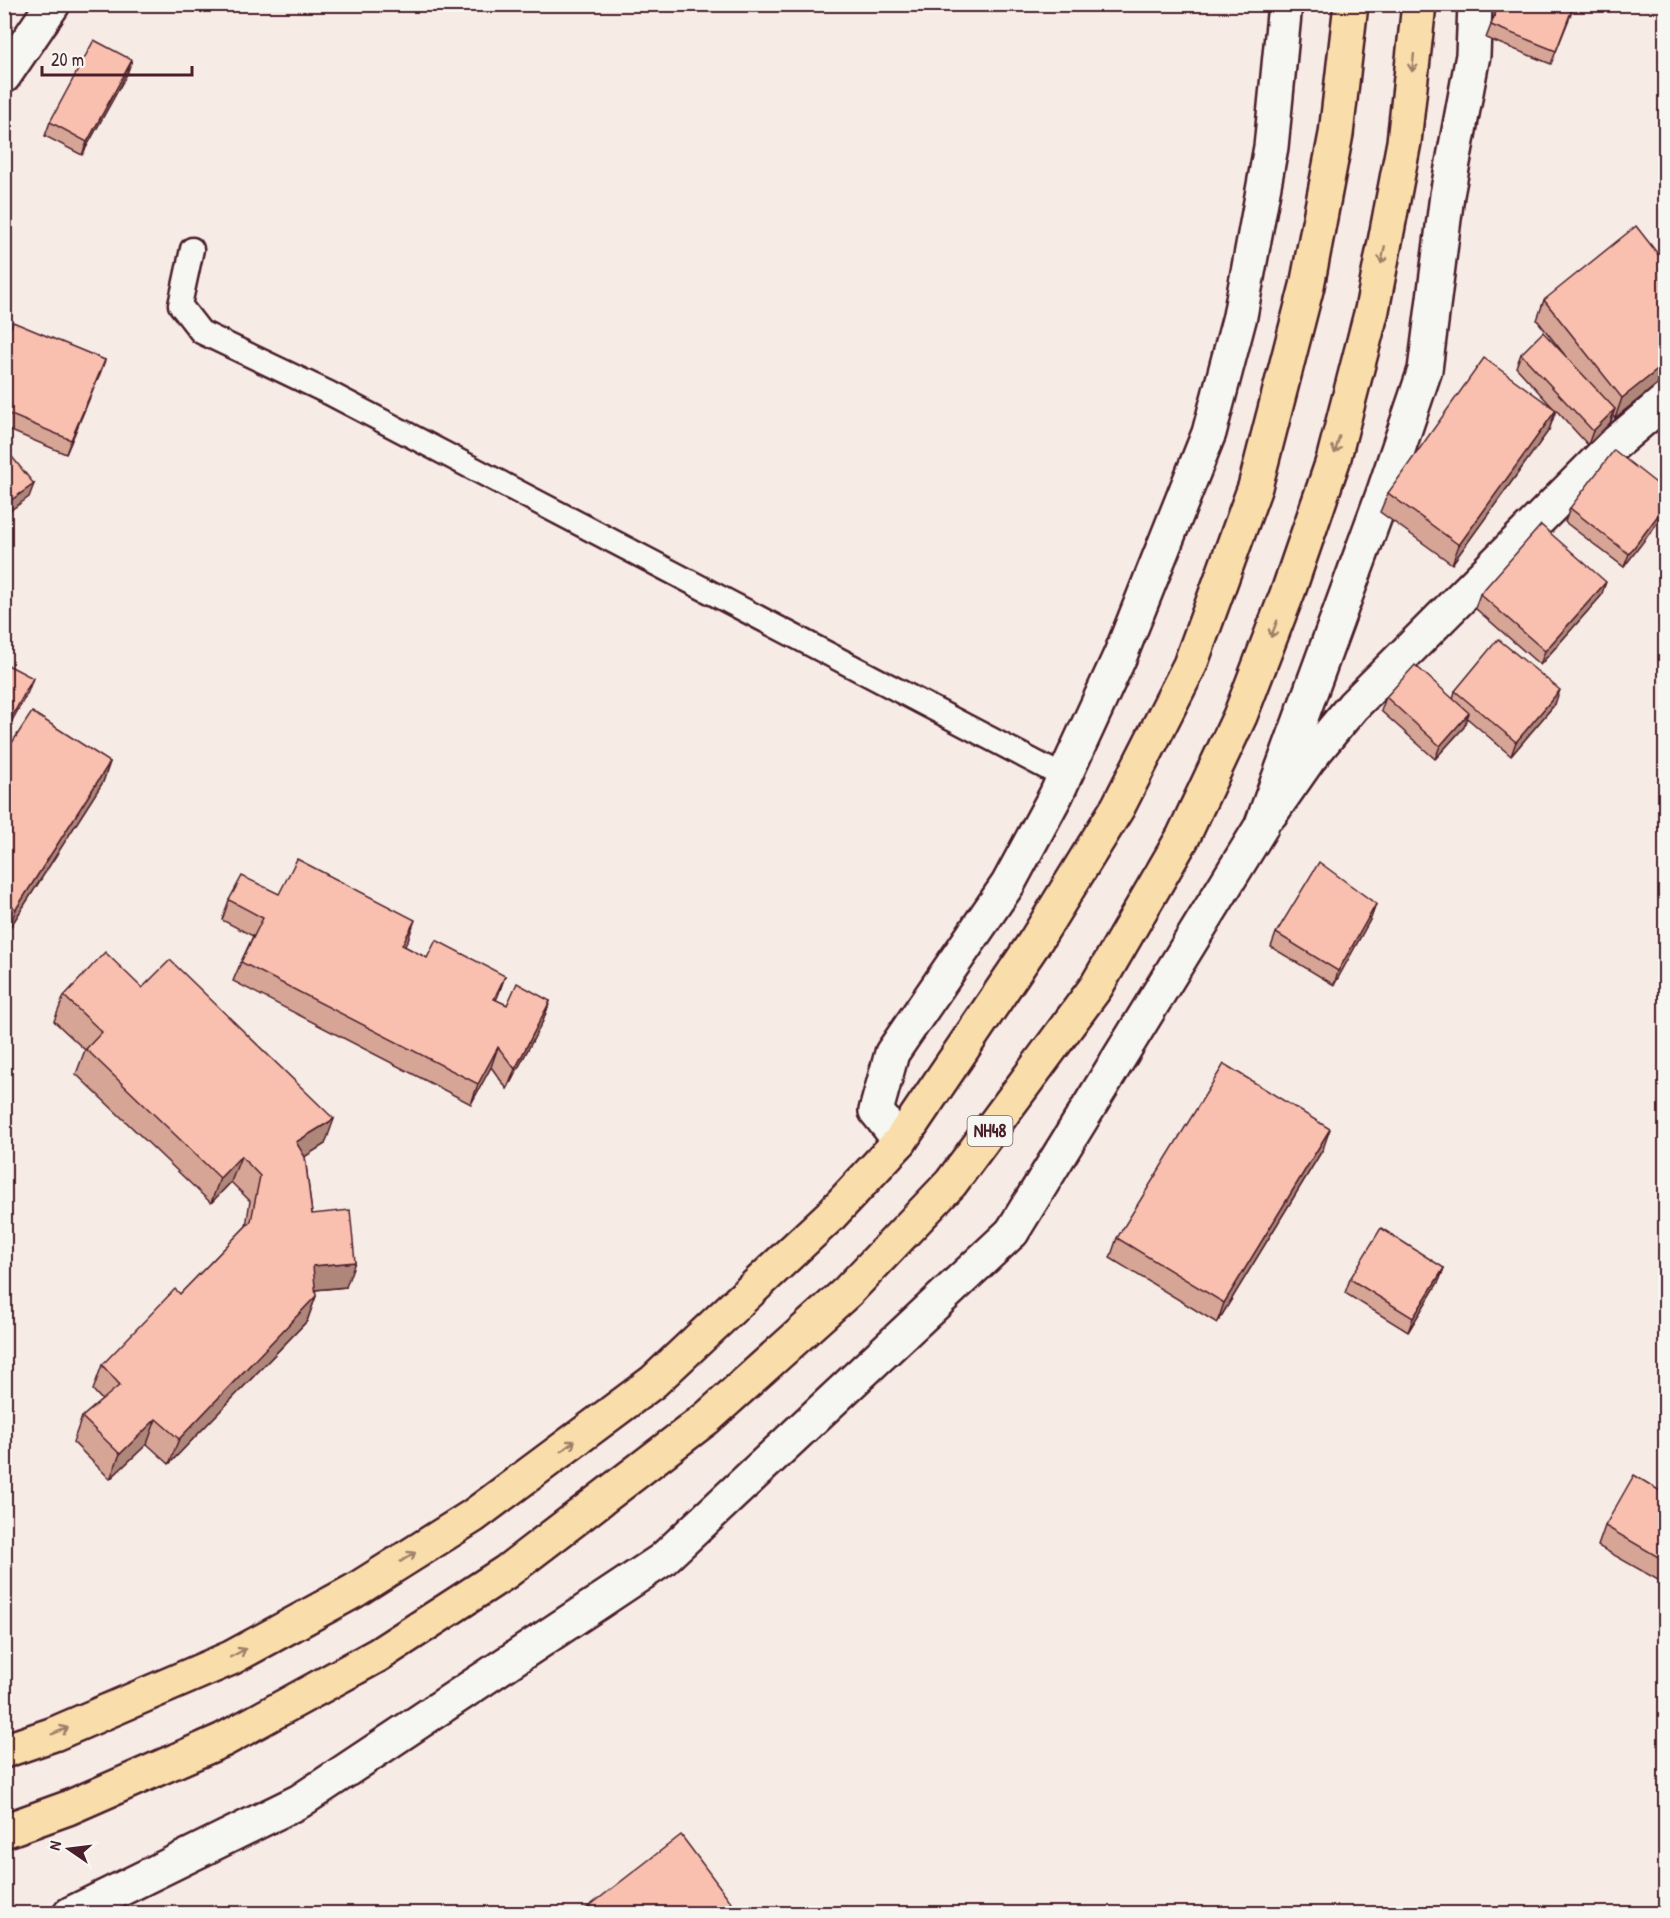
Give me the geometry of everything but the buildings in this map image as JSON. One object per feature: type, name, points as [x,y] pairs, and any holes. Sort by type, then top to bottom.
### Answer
[{"type":"highway","points":[[4,1751],[54,1734],[231,1658],[354,1591],[474,1516],[653,1383],[831,1215],[900,1141],[1036,940],[1118,807],[1190,665],[1255,487],[1307,286],[1336,134],[1351,4]]},
{"type":"highway","name":"NH48","points":[[4,1831],[68,1808],[223,1740],[378,1654],[506,1572],[707,1418],[847,1292],[951,1183],[1096,987],[1183,837],[1240,716],[1289,590],[1333,461],[1369,320],[1404,142],[1419,4]]},
{"type":"street","points":[[4,76],[53,4]]},
{"type":"street","points":[[900,1141],[876,1111],[892,1053],[1008,884],[1064,777],[1120,656],[1209,433],[1240,316],[1269,158],[1285,4]]},
{"type":"street","points":[[1261,827],[1383,494],[1425,370],[1447,195],[1473,55],[1475,4]]},
{"type":"street","points":[[70,1914],[300,1801],[662,1560],[1012,1232],[1261,827],[1308,760],[1353,706],[1614,445],[1665,400]]},
{"type":"lane","points":[[192,249],[180,305],[201,332],[329,393],[1064,777]]}]
